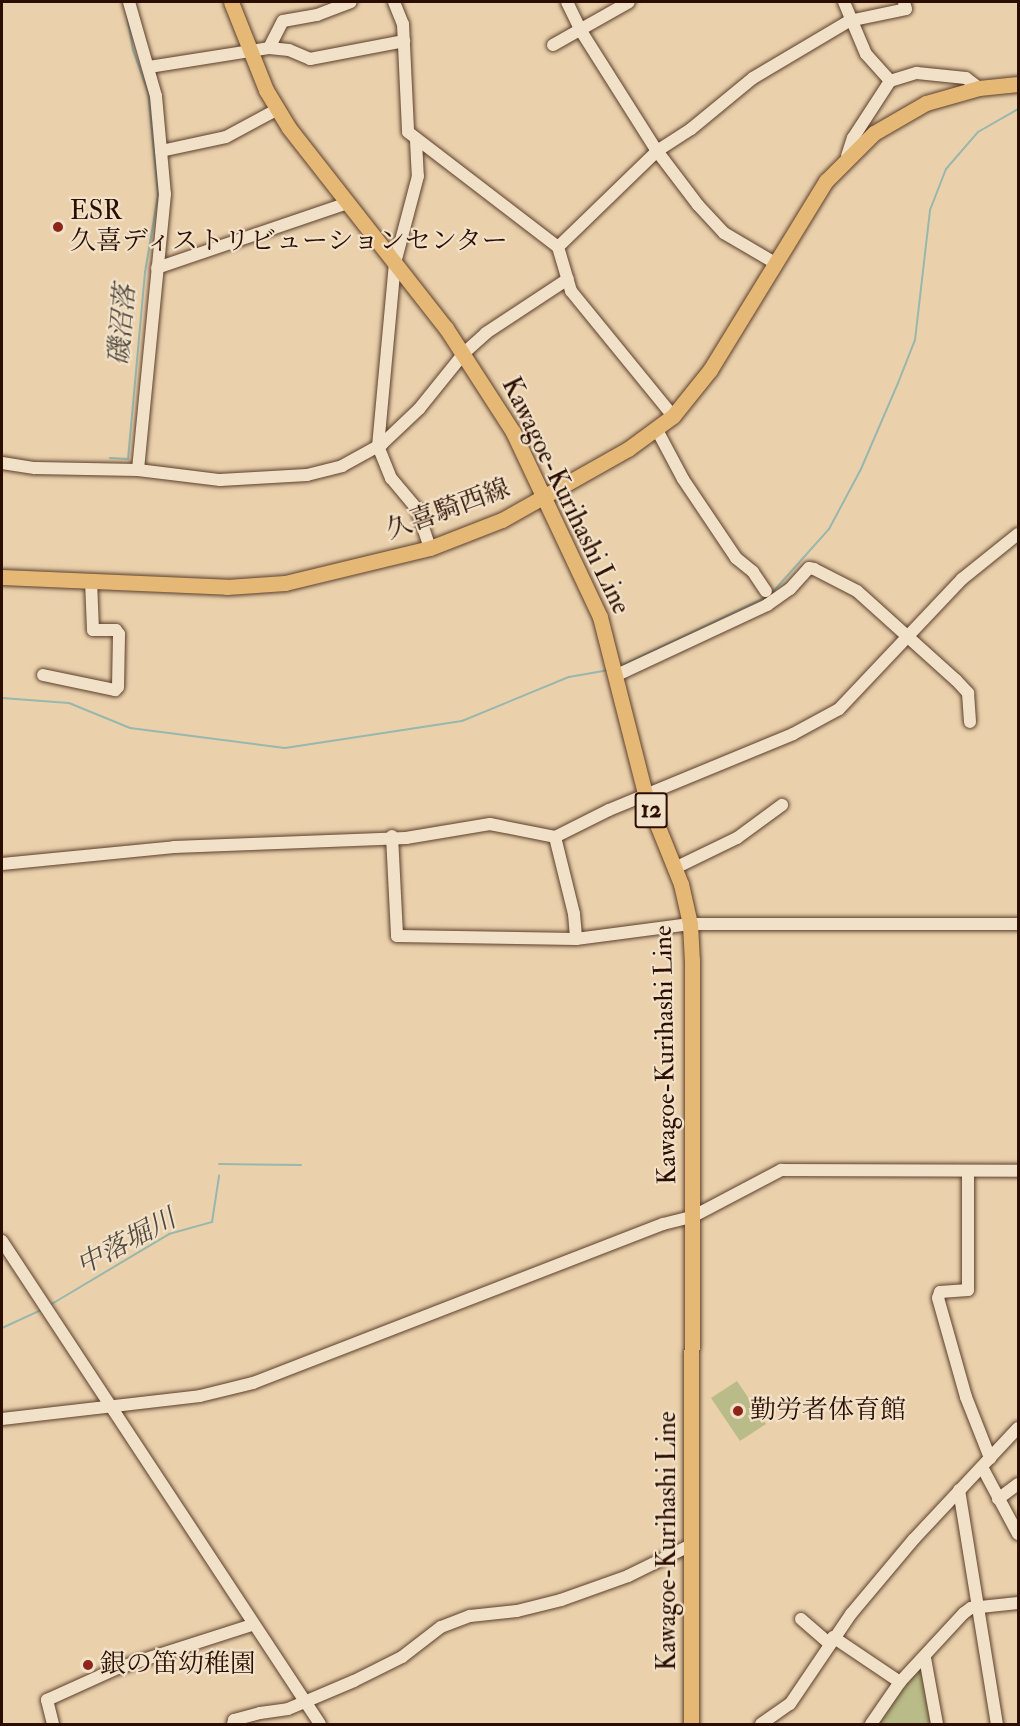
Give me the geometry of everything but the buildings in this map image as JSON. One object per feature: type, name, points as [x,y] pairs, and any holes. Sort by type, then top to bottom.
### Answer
[{"type":"main road","name":"Kawagoe-Kurihashi Line","points":[[231,2],[250,52],[278,110],[345,204],[395,263],[464,353],[513,432],[542,500],[590,594],[617,675],[646,797],[675,868],[690,924],[691,1725]]},
{"type":"main road","name":"久喜騎西線","points":[[2,577],[227,587],[285,583],[430,548],[542,500],[657,430],[673,416],[710,369],[826,181],[847,156],[898,117],[926,103],[979,88],[1018,84]]},
{"type":"street","points":[[129,2],[149,67],[165,194],[138,470]]},
{"type":"street","points":[[269,48],[283,21],[317,15],[351,2]]},
{"type":"street","points":[[394,2],[403,24],[408,132],[416,141],[558,247],[571,291],[673,416]]},
{"type":"street","points":[[567,2],[581,31],[657,151],[724,233],[775,263]]},
{"type":"street","points":[[553,45],[629,2]]},
{"type":"street","points":[[844,2],[849,21],[866,54],[890,81]]},
{"type":"street","points":[[558,247],[657,151],[691,129],[753,78],[849,21],[906,9],[904,2]]},
{"type":"street","points":[[149,67],[269,48],[289,50],[310,59],[404,41]]},
{"type":"street","points":[[847,156],[853,138],[890,81],[917,73],[966,78],[979,88]]},
{"type":"street","points":[[161,151],[226,137],[278,110]]},
{"type":"street","points":[[416,141],[418,176],[395,263],[378,446],[391,478],[417,509],[430,548]]},
{"type":"street","points":[[157,268],[345,204]]},
{"type":"street","points":[[2,463],[35,468],[138,470],[220,480],[307,475],[342,466],[378,446],[419,409],[464,353],[486,333],[568,279]]},
{"type":"street","points":[[657,430],[683,479],[736,558],[753,572],[766,591]]},
{"type":"street","points":[[2,864],[164,847],[392,836],[406,838],[490,824],[555,837],[793,734],[839,709],[962,579],[1018,534]]},
{"type":"street","points":[[617,675],[773,602],[809,568],[857,591],[968,693],[970,722]]},
{"type":"street","points":[[43,675],[115,690],[118,687],[119,634],[116,630],[93,630],[91,581]]},
{"type":"street","points":[[675,868],[737,838],[782,805]]},
{"type":"street","points":[[392,836],[397,936],[576,939],[690,924],[1018,924]]},
{"type":"street","points":[[555,837],[574,914],[576,939]]},
{"type":"street","points":[[2,1419],[200,1396],[253,1383],[663,1224],[692,1217],[781,1170],[1018,1171]]},
{"type":"street","points":[[968,1171],[968,1290],[940,1292],[938,1298],[998,1499],[1018,1534]]},
{"type":"street","points":[[2,1242],[108,1407],[320,1725]]},
{"type":"street","points":[[764,1724],[792,1701],[831,1640],[959,1490],[1018,1428]]},
{"type":"street","points":[[998,1499],[1018,1484]]},
{"type":"street","points":[[959,1490],[997,1725]]},
{"type":"street","points":[[233,1725],[234,1720],[288,1709],[402,1657],[441,1627],[470,1616],[517,1611],[561,1600],[628,1576],[691,1545]]},
{"type":"street","points":[[871,1725],[900,1682],[925,1658],[964,1613],[977,1608],[1018,1603]]},
{"type":"street","points":[[801,1619],[900,1682]]},
{"type":"street","points":[[53,1725],[47,1700],[118,1668],[252,1624]]},
{"type":"street","points":[[925,1658],[937,1725]]},
{"type":"green space","name":"勤労者体育館","points":[[737,1381],[766,1424],[740,1441],[711,1398]]},
{"type":"green space","points":[[923,1666],[934,1724],[876,1724],[903,1685]]},
{"type":"waterway","name":"磯沼落","points":[[110,458],[128,459],[145,272],[158,195],[148,92],[133,50],[126,11]]},
{"type":"waterway","points":[[771,594],[829,529],[861,469],[898,383],[915,340],[930,210],[946,169],[978,132],[1018,109]]},
{"type":"waterway","points":[[625,664],[766,597]]},
{"type":"waterway","points":[[2,698],[69,703],[130,728],[285,748],[462,721],[569,677],[607,670]]},
{"type":"waterway","points":[[219,1164],[301,1165]]},
{"type":"waterway","name":"中落堀川","points":[[50,1305],[169,1234],[212,1222],[219,1176]]},
{"type":"waterway","name":"中落堀川","points":[[2,1328],[39,1311]]},
{"type":"place","name":"ESR 久喜ディストリビューションセンター","points":[[58,227]]},
{"type":"place","name":"勤労者体育館","points":[[738,1411]]},
{"type":"place","name":"銀の笛幼稚園","points":[[88,1665]]}]
